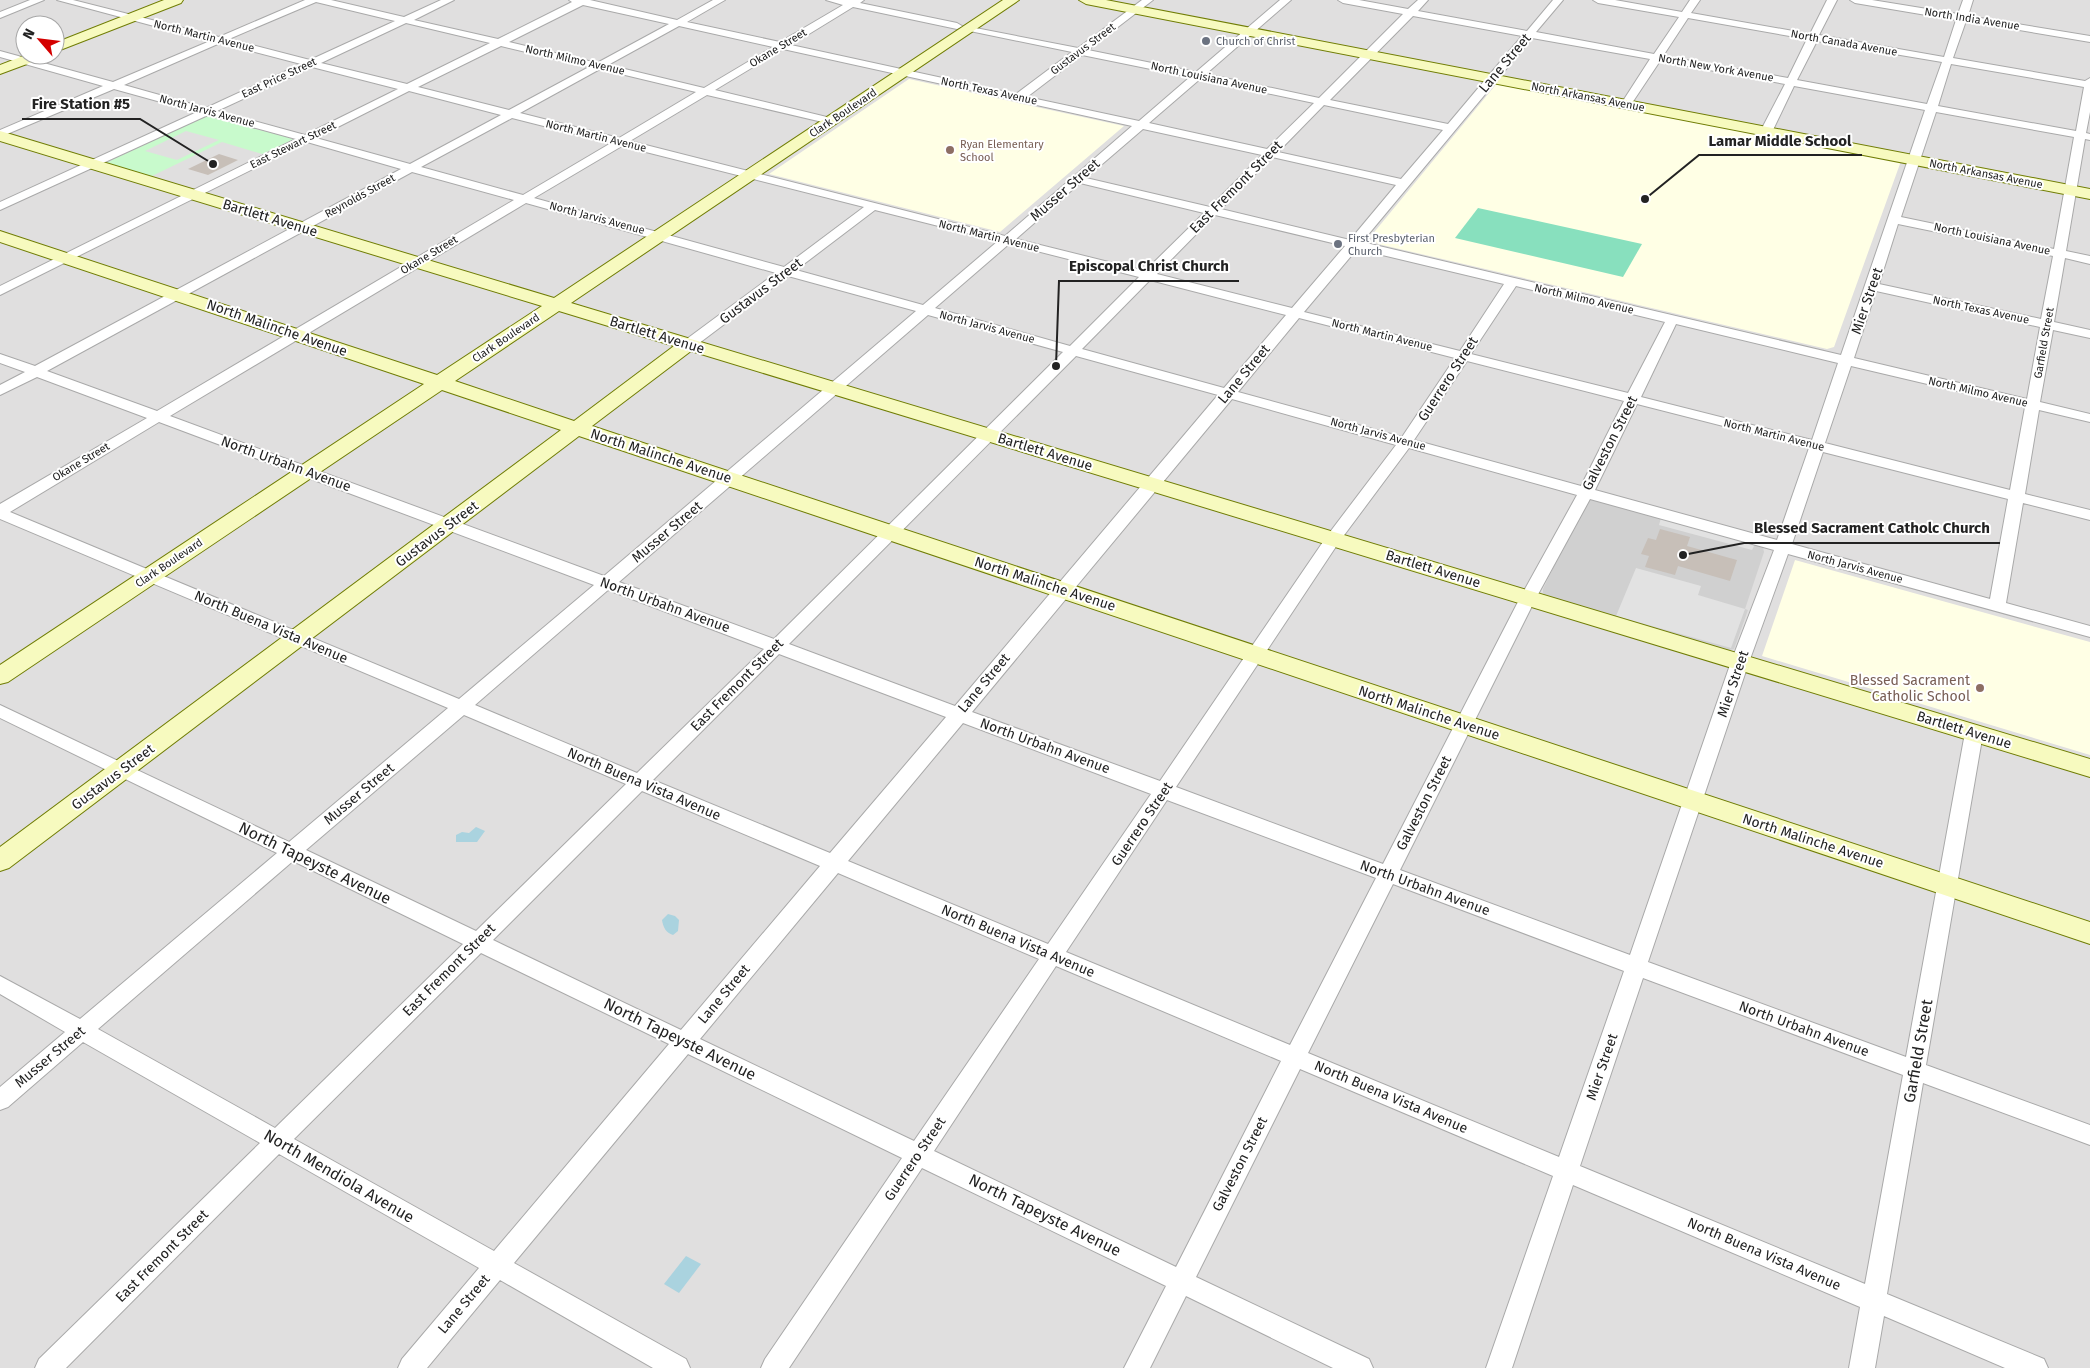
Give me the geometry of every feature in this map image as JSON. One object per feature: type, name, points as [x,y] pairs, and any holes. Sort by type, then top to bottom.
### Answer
[{"type":"main road","points":[[65,44],[176,0]]},
{"type":"main road","name":"Clark Boulevard","points":[[963,27],[996,0]]},
{"type":"main road","name":"Clark Boulevard","points":[[0,676],[141,573],[298,468],[963,27],[1012,0]]},
{"type":"main road","name":"North Arkansas Avenue","points":[[1086,0],[2090,194]]},
{"type":"main road","points":[[0,70],[15,64]]},
{"type":"main road","name":"Bartlett Avenue","points":[[0,135],[2090,768]]},
{"type":"main road","name":"North Malinche Avenue","points":[[0,236],[2090,932]]},
{"type":"main road","name":"Gustavus Street","points":[[0,861],[689,344]]},
{"type":"main road","name":"Clark Boulevard","points":[[0,657],[141,573]]},
{"type":"street","points":[[0,15],[39,0]]},
{"type":"street","name":"North Martin Avenue","points":[[62,0],[1294,314],[1464,355],[2090,516]]},
{"type":"street","points":[[0,135],[313,0]]},
{"type":"street","name":"North Milmo Avenue","points":[[319,0],[824,119]]},
{"type":"street","name":"East Price Street","points":[[0,206],[449,0]]},
{"type":"street","name":"Reynolds Street","points":[[0,391],[720,0]]},
{"type":"street","name":"North Louisiana Avenue","points":[[831,0],[855,2],[1080,52],[1450,128]]},
{"type":"street","name":"Gustavus Street","points":[[1018,98],[1148,0]]},
{"type":"street","name":"Musser Street","points":[[0,1100],[729,479],[1286,0]]},
{"type":"street","name":"North New York Avenue","points":[[1343,0],[1417,6],[1530,34],[2085,136]]},
{"type":"street","name":"Lane Street","points":[[411,1368],[1150,484],[1558,0]]},
{"type":"street","name":"North Canada Avenue","points":[[1598,0],[2090,84]]},
{"type":"street","points":[[1626,104],[1695,0]]},
{"type":"street","points":[[1766,132],[1832,0]]},
{"type":"street","name":"North India Avenue","points":[[1855,0],[2090,39]]},
{"type":"street","name":"Mier Street","points":[[1499,1368],[1740,662],[1783,547],[1968,0]]},
{"type":"street","name":"North Texas Avenue","points":[[581,1],[1404,182]]},
{"type":"street","name":"East Stewart Street","points":[[0,291],[581,1]]},
{"type":"street","name":"Okane Street","points":[[0,512],[158,416],[855,2]]},
{"type":"street","name":"East Fremont Street","points":[[48,1368],[891,533],[1417,6]]},
{"type":"street","name":"North Jarvis Avenue","points":[[0,54],[15,58]]},
{"type":"street","name":"North Jarvis Avenue","points":[[43,65],[2090,632]]},
{"type":"street","name":"Garfield Street","points":[[1997,606],[2071,191],[2085,136],[2090,84]]},
{"type":"street","name":"North Milmo Avenue","points":[[1077,179],[2090,418]]},
{"type":"street","name":"Gustavus Street","points":[[689,344],[873,206]]},
{"type":"street","name":"North Louisiana Avenue","points":[[1894,219],[2090,260]]},
{"type":"street","name":"Guerrero Street","points":[[774,1368],[1333,539],[1406,442],[1512,282]]},
{"type":"street","name":"North Texas Avenue","points":[[1872,286],[2090,334]]},
{"type":"street","name":"Galveston Street","points":[[1137,1368],[1528,598],[1586,492],[1672,320]]},
{"type":"street","name":"North Urbahn Avenue","points":[[0,358],[2090,1135]]},
{"type":"street","name":"North Buena Vista Avenue","points":[[0,512],[141,573],[2036,1368]]},
{"type":"street","name":"North Tapeyste Avenue","points":[[0,711],[1360,1368]]},
{"type":"street","name":"Garfield Street","points":[[1862,1368],[1974,733]]},
{"type":"street","name":"North Mendiola Avenue","points":[[0,984],[677,1368]]},
{"type":"shaded area","points":[[0,0],[2090,0],[2090,1368],[0,1368]]},
{"type":"shaded area","name":"Ryan Elementary School","points":[[909,79],[1124,126],[1000,232],[769,174]]},
{"type":"shaded area","points":[[1498,82],[1901,161],[1834,347],[1827,349],[1378,244],[1371,236]]},
{"type":"shaded area","points":[[1590,499],[1763,547],[1764,552],[1745,609],[1748,610],[1734,649],[1725,651],[1549,598],[1543,593],[1543,589],[1586,501]]},
{"type":"shaded area","points":[[1661,518],[1755,544],[1752,550],[1659,525]]},
{"type":"shaded area","name":"Blessed Sacrament Catholic School","points":[[1795,560],[2090,642],[2090,755],[1762,656]]},
{"type":"shaded area","points":[[1636,568],[1701,586],[1698,595],[1745,609],[1731,648],[1616,616]]},
{"type":"green space","points":[[207,116],[294,139],[262,154],[222,142],[150,177],[105,163]],"holes":[[[186,131],[219,140],[177,160],[145,151]]]},
{"type":"green space","points":[[1478,208],[1642,244],[1623,277],[1455,238]]},
{"type":"water","points":[[476,827],[485,831],[477,842],[456,842],[456,835],[462,832],[469,833]]},
{"type":"water","points":[[668,914],[675,916],[679,920],[678,931],[673,935],[667,931],[662,923],[662,920]]},
{"type":"water","points":[[686,1256],[701,1264],[679,1293],[664,1284]]},
{"type":"building","points":[[219,154],[238,160],[208,175],[188,169]]},
{"type":"building","points":[[1660,529],[1690,537],[1687,546],[1737,560],[1730,581],[1678,566],[1675,575],[1645,567],[1649,556],[1641,554],[1648,538],[1656,540]]},
{"type":"place","name":"Church of Christ","points":[[1206,41]]},
{"type":"place","name":"Ryan Elementary School","points":[[950,150]]},
{"type":"place","name":"Fire Station #5","points":[[213,164]]},
{"type":"place","name":"Lamar Middle School","points":[[1645,199]]},
{"type":"place","name":"First Presbyterian Church","points":[[1338,244]]},
{"type":"place","name":"Episcopal Christ Church","points":[[1056,366]]},
{"type":"place","name":"Blessed Sacrament Catholc Church","points":[[1683,555]]},
{"type":"place","name":"Blessed Sacrament Catholic School","points":[[1980,688]]}]
